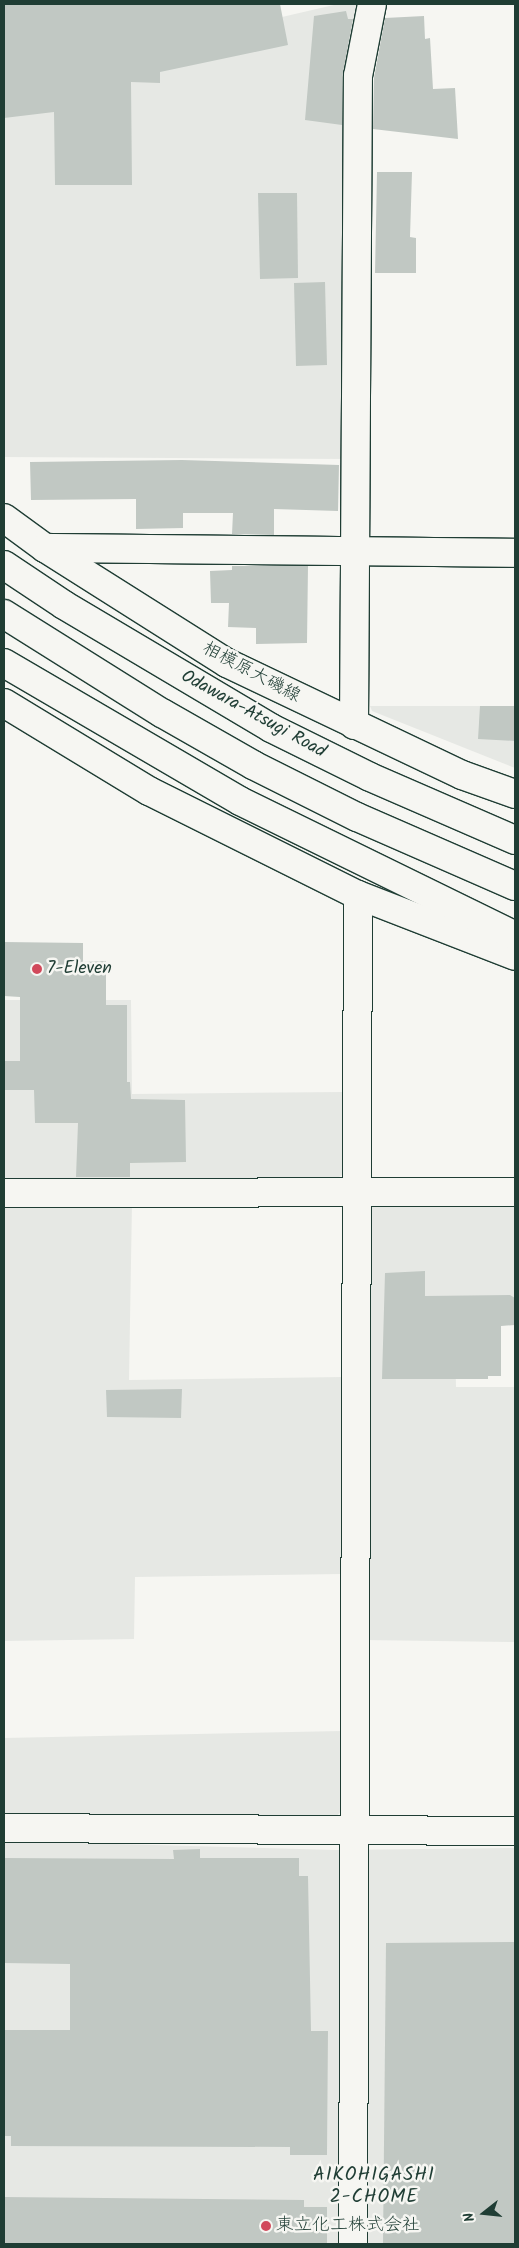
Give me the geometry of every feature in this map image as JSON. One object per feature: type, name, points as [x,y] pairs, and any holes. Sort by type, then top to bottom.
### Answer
[{"type":"main road","points":[[354,725],[353,553],[358,76],[372,4]]},
{"type":"main road","name":"相模原大磯線","points":[[4,518],[45,548],[227,663],[462,775],[515,794]]},
{"type":"main road","points":[[45,548],[353,553],[515,553]]},
{"type":"main road","name":"Odawara-Atsugi Road","points":[[4,565],[105,630],[271,728],[370,777],[515,840]]},
{"type":"main road","points":[[4,614],[128,693],[253,765],[357,817],[515,886]]},
{"type":"main road","points":[[4,663],[240,801],[515,936]]},
{"type":"main road","points":[[4,703],[149,791],[358,895],[515,956]]},
{"type":"main road","points":[[353,2244],[355,1190],[358,895]]},
{"type":"main road","points":[[4,1193],[355,1190],[515,1192]]},
{"type":"main road","points":[[4,1828],[353,1832],[515,1831]]},
{"type":"shaded area","points":[[338,4],[360,4],[349,459],[4,457],[4,82]]},
{"type":"shaded area","points":[[370,706],[515,706],[515,768],[372,711]]},
{"type":"shaded area","points":[[4,1000],[131,1000],[132,1094],[343,1092],[343,1174],[330,1184],[4,1185]]},
{"type":"shaded area","points":[[361,1200],[515,1200],[515,1301],[454,1301],[456,1387],[515,1387],[515,1642],[363,1640]]},
{"type":"shaded area","points":[[4,1201],[132,1203],[129,1380],[342,1377],[341,1574],[135,1577],[134,1639],[4,1641]]},
{"type":"shaded area","points":[[342,1731],[342,1810],[331,1823],[4,1821],[4,1738]]},
{"type":"shaded area","points":[[4,1841],[336,1850],[515,1848],[515,2244],[4,2244]]},
{"type":"building","points":[[4,4],[280,4],[288,45],[160,72],[160,83],[131,82],[132,185],[55,185],[54,112],[4,118]]},
{"type":"building","points":[[346,11],[348,19],[353,19],[343,73],[342,125],[305,120],[314,16]]},
{"type":"building","points":[[424,16],[425,39],[430,38],[433,89],[455,88],[458,139],[373,129],[374,78],[385,18]]},
{"type":"building","points":[[377,172],[412,172],[410,237],[416,238],[416,273],[375,273]]},
{"type":"building","points":[[258,193],[297,193],[298,278],[260,279]]},
{"type":"building","points":[[325,282],[327,365],[296,366],[294,283]]},
{"type":"building","points":[[182,460],[339,465],[338,511],[274,509],[274,535],[232,534],[233,513],[183,513],[183,528],[136,529],[136,499],[31,500],[30,462]]},
{"type":"building","points":[[232,566],[308,566],[307,643],[256,644],[256,628],[228,627],[229,603],[211,603],[210,571],[232,570]]},
{"type":"building","points":[[480,706],[515,706],[515,741],[478,739]]},
{"type":"building","points":[[4,942],[83,943],[83,962],[106,961],[106,1005],[127,1005],[127,1082],[130,1082],[131,1099],[185,1100],[186,1162],[130,1163],[130,1177],[76,1177],[78,1123],[35,1123],[34,1090],[4,1090],[4,1061],[20,1061],[20,997],[4,996]]},
{"type":"building","points":[[425,1271],[425,1296],[510,1295],[515,1298],[515,1325],[501,1326],[501,1376],[488,1376],[488,1379],[382,1379],[385,1273]]},
{"type":"building","points":[[182,1389],[181,1418],[107,1417],[106,1390]]},
{"type":"building","points":[[200,1849],[200,1858],[299,1858],[299,1876],[308,1876],[311,2031],[328,2031],[327,2155],[290,2155],[290,2147],[11,2146],[11,2136],[4,2136],[4,2030],[70,2030],[70,1964],[4,1963],[4,1858],[174,1859],[173,1850]]},
{"type":"building","points":[[515,1942],[515,2244],[383,2244],[386,1943]]},
{"type":"building","points":[[4,2197],[304,2200],[304,2207],[327,2207],[327,2244],[4,2244]]},
{"type":"place","name":"7-Eleven","points":[[37,969]]},
{"type":"place","name":"東立化工株式会社","points":[[266,2226]]},
{"type":"district","name":"AIKOHIGASHI 2-CHOME","points":[[374,2187]]}]
